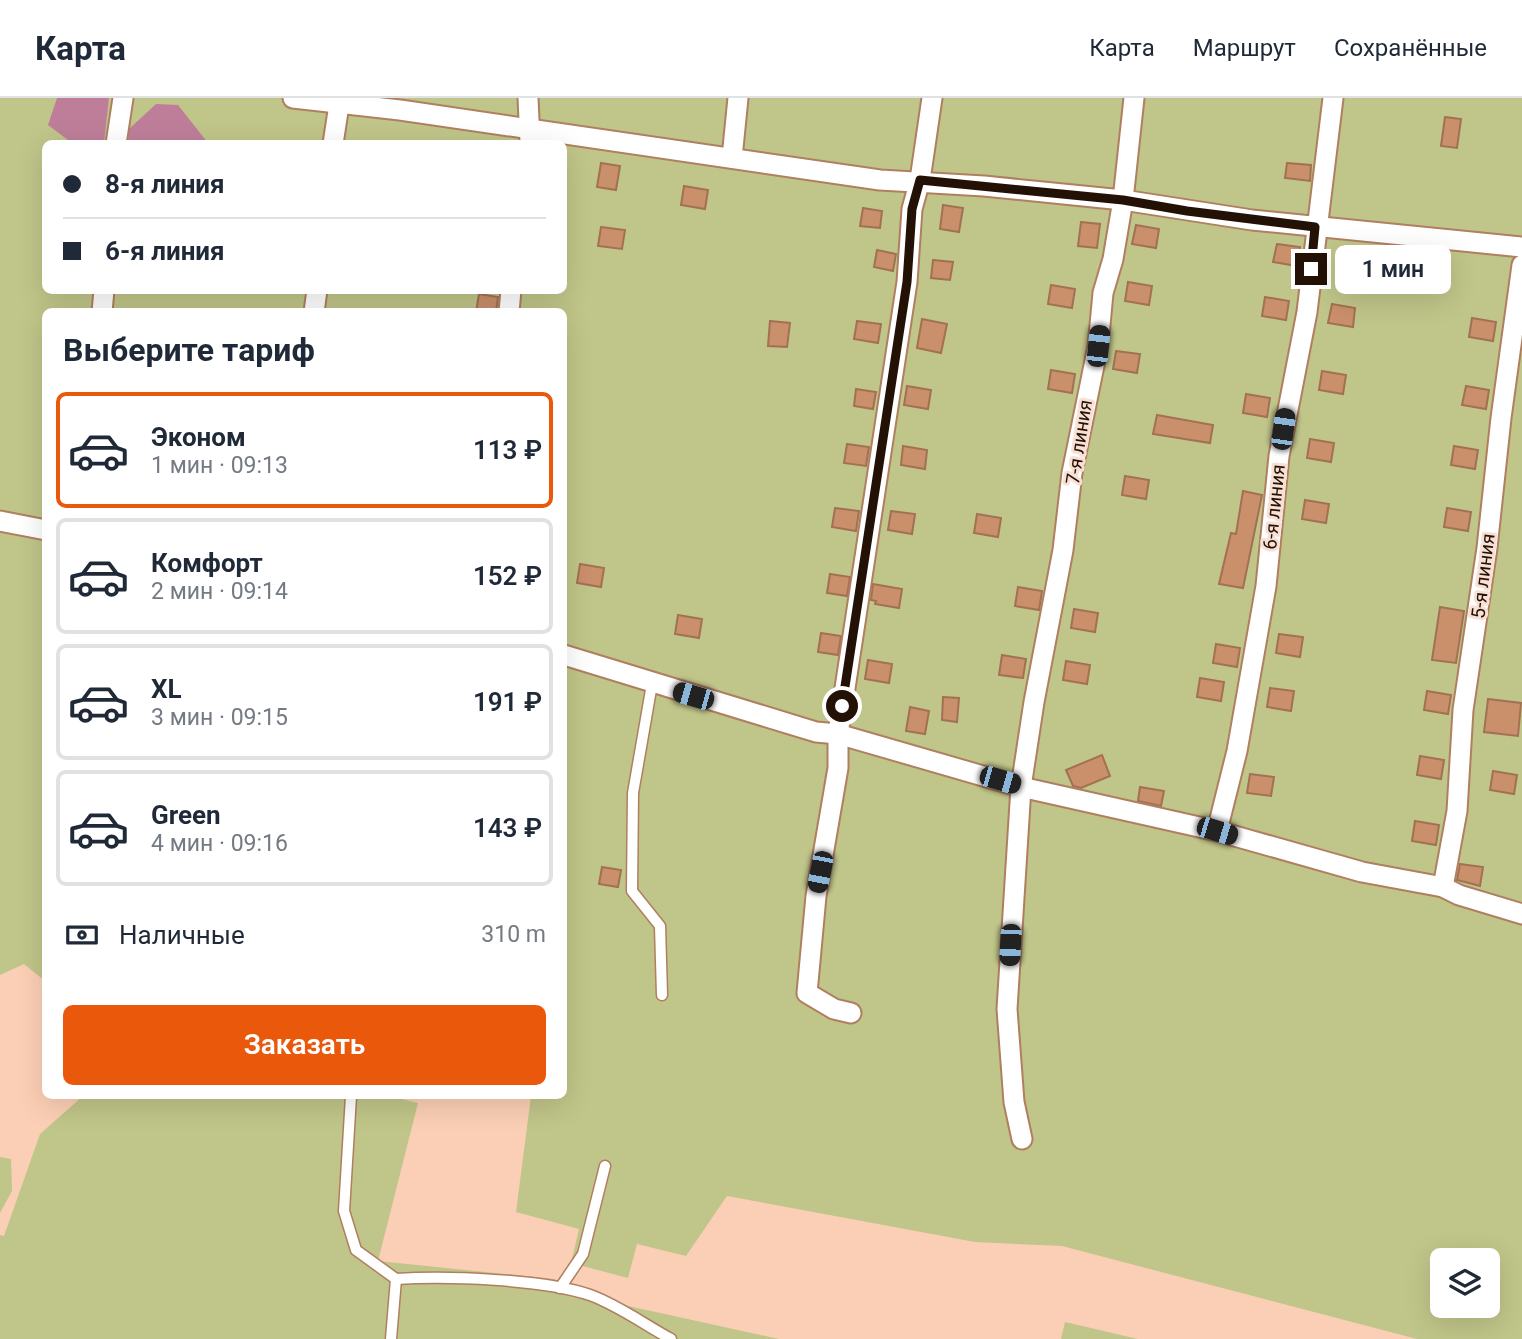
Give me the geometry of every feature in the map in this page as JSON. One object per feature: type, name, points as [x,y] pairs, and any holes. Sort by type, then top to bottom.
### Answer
[{"type":"street","points":[[117,140],[123,98]]},
{"type":"street","points":[[293,98],[339,101],[559,140]]},
{"type":"street","points":[[528,98],[530,137]]},
{"type":"street","points":[[732,158],[738,98]]},
{"type":"street","points":[[851,1013],[834,1009],[807,993],[816,896],[838,768],[838,734],[907,282],[912,209],[920,180],[932,98]]},
{"type":"street","name":"7-я линия","points":[[1021,1139],[1014,1102],[1007,1009],[1021,787],[1063,550],[1074,461],[1098,346],[1103,293],[1113,259],[1123,200],[1134,98]]},
{"type":"street","name":"6-я линия","points":[[1217,831],[1237,751],[1256,648],[1281,443],[1307,312],[1332,98]]},
{"type":"street","points":[[334,140],[339,101]]},
{"type":"street","points":[[567,141],[732,158],[880,180],[920,180],[1123,200],[1315,227],[1522,247]]},
{"type":"street","name":"5-я линия","points":[[1443,887],[1457,811],[1463,710],[1487,548],[1506,376],[1522,265]]},
{"type":"street","points":[[0,521],[42,529]]},
{"type":"street","points":[[567,656],[816,732],[838,734],[1021,787],[1217,831],[1362,872],[1443,887],[1522,914]]},
{"type":"lane","points":[[652,684],[633,793],[632,891],[660,926],[662,995]]},
{"type":"lane","points":[[352,1099],[344,1212],[356,1250],[396,1279],[433,1277],[560,1288],[592,1296],[671,1339]]},
{"type":"lane","points":[[560,1288],[583,1254],[605,1166]]},
{"type":"lane","points":[[391,1339],[396,1279]]},
{"type":"green space","points":[[0,98],[1522,98],[1522,1339],[1417,1339],[1062,1246],[975,1242],[727,1196],[686,1256],[637,1244],[628,1278],[571,1263],[579,1229],[516,1212],[531,1099],[567,1099],[567,308],[42,308],[42,979],[24,964],[0,975]]},
{"type":"green space","points":[[80,1099],[401,1099],[418,1103],[378,1261],[554,1279],[610,1302],[779,1339],[0,1339],[0,1235],[4,1236],[40,1134]]},
{"type":"green space","points":[[0,1157],[11,1159],[12,1191],[0,1213]]},
{"type":"green space","points":[[1065,1322],[1138,1339],[1061,1339]]},
{"type":"shaded area","points":[[57,98],[109,98],[104,140],[68,140],[48,125]]},
{"type":"shaded area","points":[[156,104],[178,105],[206,140],[128,140],[129,129]]},
{"type":"building","points":[[1445,117],[1461,119],[1457,148],[1441,146]]},
{"type":"building","points":[[601,163],[620,166],[616,190],[597,187]]},
{"type":"building","points":[[1287,163],[1311,165],[1310,181],[1285,178]]},
{"type":"building","points":[[684,186],[708,190],[705,209],[681,205]]},
{"type":"building","points":[[943,205],[963,208],[959,232],[940,229]]},
{"type":"building","points":[[863,208],[882,211],[880,228],[860,226]]},
{"type":"building","points":[[1081,222],[1100,224],[1097,248],[1078,246]]},
{"type":"building","points":[[1136,225],[1159,229],[1156,248],[1132,244]]},
{"type":"building","points":[[601,227],[625,230],[622,249],[598,246]]},
{"type":"building","points":[[1277,244],[1300,247],[1297,266],[1273,262]]},
{"type":"building","points":[[1343,246],[1362,248],[1360,267],[1341,265]]},
{"type":"building","points":[[877,250],[896,254],[893,271],[874,267]]},
{"type":"building","points":[[933,260],[953,262],[950,280],[931,278]]},
{"type":"building","points":[[1128,282],[1152,286],[1149,305],[1125,301]]},
{"type":"building","points":[[1051,285],[1075,289],[1072,308],[1048,304]]},
{"type":"building","points":[[479,294],[498,297],[497,308],[477,308]]},
{"type":"building","points":[[1265,297],[1289,301],[1286,320],[1262,316]]},
{"type":"building","points":[[1332,304],[1355,308],[1353,327],[1328,323]]},
{"type":"building","points":[[1472,318],[1496,322],[1493,341],[1469,337]]},
{"type":"building","points":[[922,319],[947,324],[941,353],[917,348]]},
{"type":"building","points":[[770,321],[790,323],[787,347],[768,346]]},
{"type":"building","points":[[857,321],[881,324],[878,343],[854,339]]},
{"type":"building","points":[[1116,351],[1140,354],[1137,373],[1113,369]]},
{"type":"building","points":[[1051,370],[1075,374],[1072,393],[1048,389]]},
{"type":"building","points":[[1322,371],[1346,375],[1343,394],[1319,390]]},
{"type":"building","points":[[907,386],[931,390],[928,409],[904,405]]},
{"type":"building","points":[[1466,386],[1489,390],[1486,409],[1462,405]]},
{"type":"building","points":[[856,389],[876,392],[873,409],[854,406]]},
{"type":"building","points":[[1246,394],[1270,398],[1267,417],[1243,413]]},
{"type":"building","points":[[1157,415],[1213,425],[1210,443],[1153,434]]},
{"type":"building","points":[[1310,439],[1334,443],[1331,462],[1307,458]]},
{"type":"building","points":[[847,444],[869,447],[866,466],[844,463]]},
{"type":"building","points":[[903,446],[927,450],[925,469],[901,465]]},
{"type":"building","points":[[1454,446],[1478,450],[1475,469],[1451,465]]},
{"type":"building","points":[[1125,476],[1149,480],[1146,499],[1122,495]]},
{"type":"building","points":[[1243,491],[1262,495],[1243,588],[1219,584],[1231,533],[1236,534]]},
{"type":"building","points":[[1305,500],[1329,504],[1326,523],[1302,519]]},
{"type":"building","points":[[835,508],[859,511],[856,531],[832,527]]},
{"type":"building","points":[[1447,508],[1471,512],[1468,531],[1444,527]]},
{"type":"building","points":[[891,511],[915,514],[912,534],[888,530]]},
{"type":"building","points":[[977,514],[1001,518],[998,537],[974,533]]},
{"type":"building","points":[[580,564],[604,568],[601,587],[577,583]]},
{"type":"building","points":[[830,574],[850,577],[847,596],[827,593]]},
{"type":"building","points":[[873,584],[902,589],[899,608],[875,604],[876,601],[871,600]]},
{"type":"building","points":[[1018,587],[1042,591],[1039,610],[1015,606]]},
{"type":"building","points":[[1440,607],[1464,611],[1456,663],[1432,660]]},
{"type":"building","points":[[1074,609],[1098,613],[1095,632],[1071,628]]},
{"type":"building","points":[[678,615],[702,619],[699,638],[675,634]]},
{"type":"building","points":[[821,633],[841,636],[838,655],[818,652]]},
{"type":"building","points":[[1279,634],[1303,637],[1300,657],[1276,653]]},
{"type":"building","points":[[1216,644],[1240,648],[1237,667],[1213,663]]},
{"type":"building","points":[[1002,655],[1026,659],[1023,678],[999,675]]},
{"type":"building","points":[[868,660],[892,664],[889,683],[865,679]]},
{"type":"building","points":[[1066,661],[1090,665],[1087,684],[1063,680]]},
{"type":"building","points":[[1200,678],[1224,682],[1221,701],[1197,697]]},
{"type":"building","points":[[1270,688],[1294,691],[1291,711],[1267,707]]},
{"type":"building","points":[[1427,691],[1451,695],[1448,714],[1424,710]]},
{"type":"building","points":[[943,697],[959,698],[957,722],[942,720]]},
{"type":"building","points":[[1488,699],[1521,703],[1518,736],[1484,732]]},
{"type":"building","points":[[910,707],[929,711],[925,734],[906,731]]},
{"type":"building","points":[[1102,755],[1110,776],[1081,788],[1073,786],[1066,770]]},
{"type":"building","points":[[1420,756],[1444,760],[1441,779],[1417,775]]},
{"type":"building","points":[[1493,771],[1517,775],[1514,794],[1490,790]]},
{"type":"building","points":[[1250,774],[1274,777],[1271,796],[1247,793]]},
{"type":"building","points":[[1140,787],[1164,791],[1161,806],[1138,801]]},
{"type":"building","points":[[1415,821],[1439,825],[1436,845],[1412,841]]},
{"type":"building","points":[[1460,864],[1483,867],[1480,886],[1457,880]]},
{"type":"building","points":[[602,867],[621,870],[618,887],[599,884]]},
{"type":"route","points":[[842,706],[857,625],[881,439],[907,282],[912,209],[920,180],[1123,200],[1315,227],[1311,269]]}]
